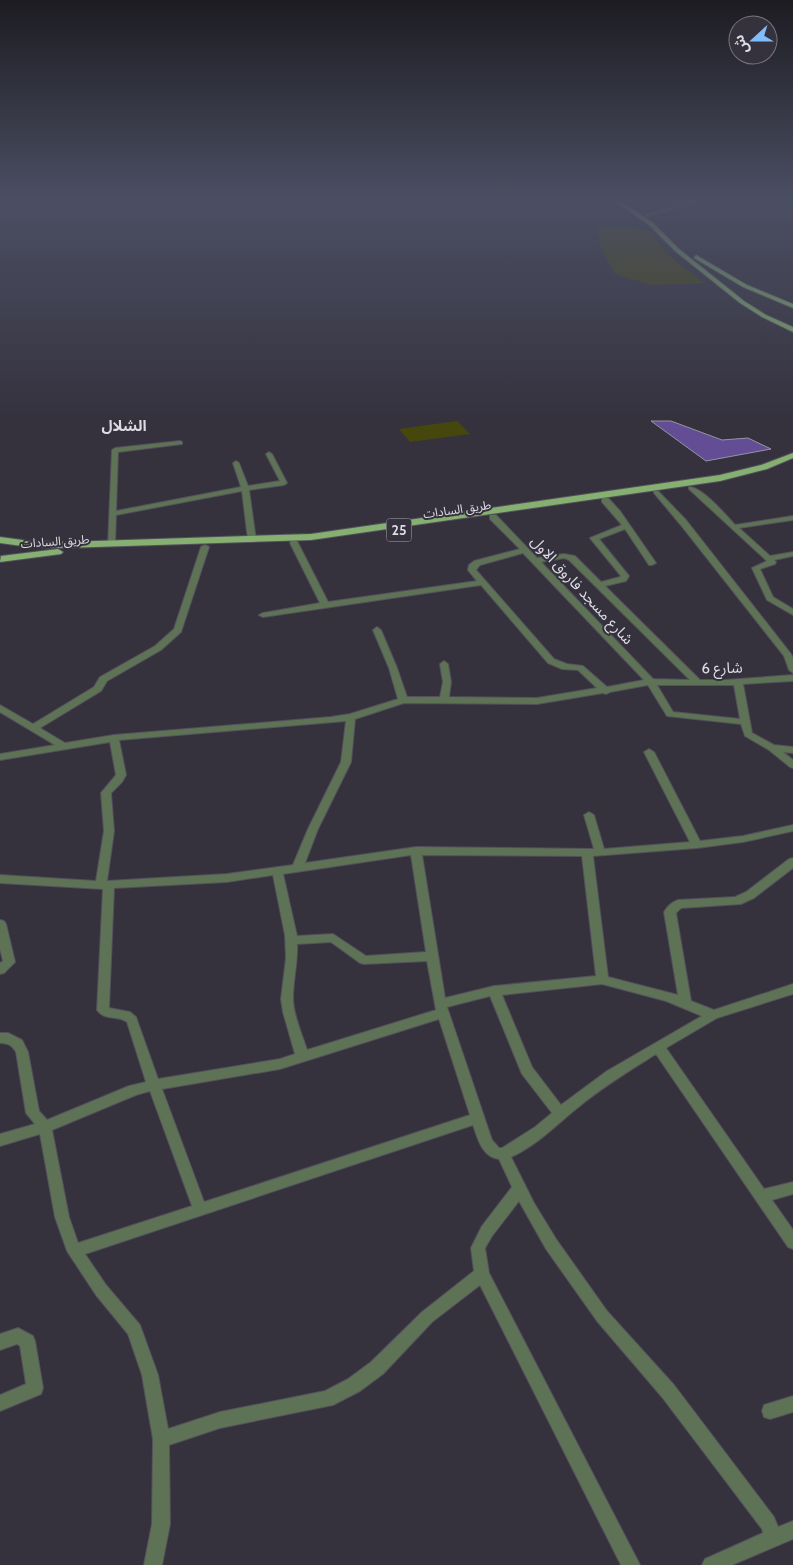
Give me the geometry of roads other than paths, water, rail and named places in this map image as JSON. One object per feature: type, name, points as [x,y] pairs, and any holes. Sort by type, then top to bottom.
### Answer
[{"type":"main road","points":[[705,272],[749,306],[793,330]]},
{"type":"main road","points":[[719,272],[793,306]]},
{"type":"main road","points":[[716,281],[793,311]]},
{"type":"main road","name":"طريق السادات","points":[[4,540],[53,545],[252,540],[329,535],[708,480],[755,470],[793,455]]},
{"type":"main road","name":"طريق السادات","points":[[0,559],[77,551],[294,543],[494,517],[744,480],[793,464]]},
{"type":"main road","points":[[0,559],[13,551],[14,546],[4,540]]},
{"type":"street","points":[[111,544],[115,450],[180,443]]},
{"type":"street","points":[[112,514],[245,488],[284,483],[269,454]]},
{"type":"street","points":[[236,463],[245,488],[252,540]]},
{"type":"street","points":[[691,488],[771,562],[756,568],[767,593],[775,603],[793,613]]},
{"type":"street","points":[[656,492],[688,528],[788,656],[793,670]]},
{"type":"street","points":[[605,500],[652,563]]},
{"type":"street","name":"شارع مسجد فاروق الاول","points":[[494,517],[651,682],[670,714],[746,722]]},
{"type":"street","points":[[733,527],[793,518]]},
{"type":"street","points":[[599,585],[623,579],[626,576],[594,538],[626,526]]},
{"type":"street","points":[[294,543],[325,605]]},
{"type":"street","points":[[33,728],[92,693],[98,689],[104,679],[169,640],[181,624],[205,547]]},
{"type":"street","points":[[526,550],[473,564],[472,570],[481,583],[552,661],[565,667],[580,668],[606,691]]},
{"type":"street","points":[[768,559],[790,555],[793,562]]},
{"type":"street","points":[[536,561],[564,556],[572,558],[698,683]]},
{"type":"street","points":[[263,615],[481,583]]},
{"type":"street","points":[[377,630],[393,668],[403,700]]},
{"type":"street","points":[[444,664],[447,682],[444,700]]},
{"type":"street","name":"شارع 6","points":[[0,757],[114,738],[351,717],[403,700],[537,701],[651,682],[738,682],[793,678]]},
{"type":"street","points":[[738,682],[748,734],[772,748],[793,765]]},
{"type":"street","points":[[0,708],[64,746]]},
{"type":"street","points":[[298,867],[313,829],[346,762],[351,717]]},
{"type":"street","points":[[114,738],[121,775],[120,779],[107,789],[106,793],[109,831],[105,885],[102,1007],[106,1013],[126,1014],[132,1020],[200,1209]]},
{"type":"street","points":[[772,748],[793,750]]},
{"type":"street","points":[[649,752],[697,845]]},
{"type":"street","points":[[589,815],[600,853]]},
{"type":"street","points":[[0,879],[105,885],[227,878],[416,851],[600,853],[697,845],[791,831]]},
{"type":"street","points":[[416,851],[442,1009],[486,1143],[495,1152],[503,1154],[533,1136],[612,1075],[713,1015],[793,988]]},
{"type":"street","points":[[588,853],[602,980]]},
{"type":"street","points":[[685,1004],[670,912],[672,908],[678,904],[737,900],[750,895],[793,862]]},
{"type":"street","points":[[277,870],[292,940],[292,968],[288,999],[289,1012],[304,1058]]},
{"type":"street","points":[[0,924],[9,962],[0,970]]},
{"type":"street","points":[[292,940],[334,938],[364,960],[373,961],[433,956]]},
{"type":"street","points":[[0,1140],[45,1128],[134,1090],[270,1066],[304,1058],[494,991],[602,980],[651,992],[713,1015]]},
{"type":"street","points":[[494,991],[527,1070],[561,1115]]},
{"type":"street","points":[[0,1038],[8,1038],[18,1043],[22,1052],[33,1114],[45,1128],[62,1217],[74,1251],[101,1290],[134,1330],[150,1375],[161,1439],[161,1524],[153,1565]]},
{"type":"street","points":[[658,1047],[793,1242]]},
{"type":"street","points":[[74,1251],[477,1118]]},
{"type":"street","points":[[503,1154],[551,1244],[602,1316],[668,1391],[768,1523],[774,1537]]},
{"type":"street","points":[[520,1188],[487,1231],[478,1248],[482,1274],[631,1565]]},
{"type":"street","points":[[761,1196],[793,1188]]},
{"type":"street","points":[[161,1439],[220,1420],[327,1399],[354,1385],[378,1368],[427,1317],[482,1274]]},
{"type":"street","points":[[0,1342],[18,1336],[27,1341],[35,1388],[0,1403]]},
{"type":"street","points":[[770,1410],[793,1404]]},
{"type":"street","points":[[711,1565],[793,1530]]},
{"type":"district","name":"الشلال","points":[[124,426]]}]
